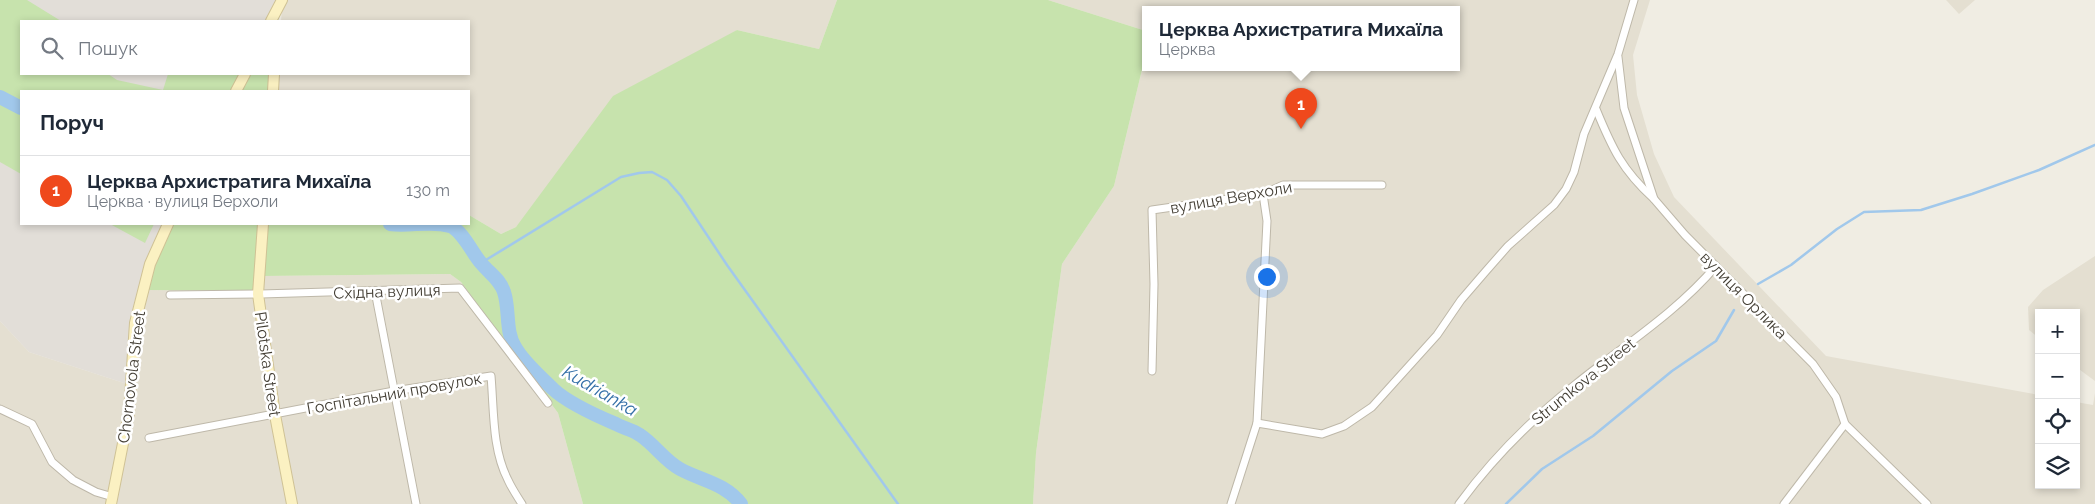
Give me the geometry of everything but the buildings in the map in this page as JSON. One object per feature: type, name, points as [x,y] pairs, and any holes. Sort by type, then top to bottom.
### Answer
[{"type":"street","points":[[1258,423],[1322,434],[1344,426],[1372,407],[1437,335],[1461,300],[1502,252],[1554,205],[1574,172],[1584,134],[1618,54],[1634,0]]},
{"type":"street","points":[[272,20],[280,4]]},
{"type":"street","points":[[277,20],[280,4]]},
{"type":"street","name":"вулиця Орлика","points":[[1618,54],[1624,108],[1654,199],[1678,228],[1813,364],[1836,397],[1845,424],[1927,504]]},
{"type":"street","points":[[236,90],[244,75]]},
{"type":"street","points":[[273,90],[274,75]]},
{"type":"street","points":[[1596,109],[1622,166],[1654,199]]},
{"type":"street","name":"вулиця Верхоли","points":[[1152,371],[1154,284],[1152,210],[1263,194],[1283,185],[1382,185]]},
{"type":"street","points":[[1231,504],[1258,423],[1267,222],[1263,194]]},
{"type":"street","name":"Chornovola Street","points":[[112,501],[129,413],[135,323],[150,264],[168,225]]},
{"type":"street","name":"Pilotska Street","points":[[263,225],[258,294],[275,414],[292,504]]},
{"type":"street","name":"Strumkova Street","points":[[1459,504],[1509,443],[1574,385],[1669,312],[1700,285],[1716,266]]},
{"type":"street","name":"Східна вулиця","points":[[170,295],[460,288],[548,403]]},
{"type":"street","points":[[375,291],[416,504]]},
{"type":"street","name":"Госпітальний провулок","points":[[149,438],[394,391],[492,376],[496,432],[500,456],[507,480],[522,504]]},
{"type":"street","points":[[0,409],[32,424],[52,462],[73,480],[112,501]]},
{"type":"street","points":[[1784,504],[1845,424]]},
{"type":"shaded area","points":[[0,0],[278,0],[268,20],[20,20],[20,75],[240,75],[232,90],[20,90],[20,225],[163,225],[157,237],[127,384],[29,352],[0,321]]},
{"type":"shaded area","points":[[285,0],[837,0],[819,49],[737,30],[516,227],[501,234],[470,216],[470,90],[276,90],[277,75],[470,75],[470,20],[281,20]]},
{"type":"shaded area","points":[[1048,0],[1650,0],[1633,55],[1637,95],[1654,154],[1674,197],[1826,356],[2035,394],[2035,489],[2080,489],[2080,403],[2093,405],[2095,393],[2095,504],[1033,504],[1036,453],[1062,264],[1114,186],[1142,70],[1460,71],[1460,6],[1142,6],[1142,30]]},
{"type":"shaded area","points":[[1946,0],[1975,0],[1959,14]]},
{"type":"shaded area","points":[[2095,256],[2095,381],[2080,370],[2080,309],[2035,309],[2035,335],[2029,330],[2028,307],[2043,290]]},
{"type":"shaded area","points":[[450,274],[461,282],[558,413],[583,504],[296,504],[279,414],[262,294],[263,276]]},
{"type":"shaded area","points":[[147,290],[255,291],[288,504],[115,504],[128,444],[139,324]]},
{"type":"shaded area","points":[[0,321],[29,352],[127,384],[125,413],[107,504],[0,504]]},
{"type":"green space","points":[[0,0],[27,0],[59,20],[20,20],[20,75],[110,75],[117,80],[163,90],[20,90],[20,173],[0,162]]},
{"type":"green space","points":[[837,0],[1048,0],[1142,30],[1142,70],[1114,186],[1062,264],[1036,453],[1033,504],[583,504],[558,413],[461,282],[450,274],[263,276],[267,225],[470,225],[470,216],[501,234],[516,227],[613,96],[737,30],[819,49]]},
{"type":"green space","points":[[168,75],[240,75],[232,90],[163,90]]},
{"type":"green space","points":[[248,75],[270,75],[269,90],[241,90]]},
{"type":"green space","points":[[112,225],[154,225],[145,243]]},
{"type":"green space","points":[[172,225],[260,225],[255,291],[147,290],[164,240]]},
{"type":"waterway","name":"Kudrianka","points":[[0,97],[20,107]]},
{"type":"waterway","points":[[1758,284],[1791,265],[1837,229],[1864,212],[1921,210],[2039,170],[2095,145]]},
{"type":"waterway","points":[[481,263],[621,177],[652,172],[667,180],[681,196],[727,265],[898,504]]},
{"type":"waterway","name":"Kudrianka","points":[[446,225],[459,232],[484,267],[502,287],[506,299],[512,341],[528,364],[553,389],[583,409],[637,433],[674,465],[728,491],[741,504]]},
{"type":"waterway","points":[[1506,504],[1542,469],[1593,436],[1672,371],[1716,341],[1734,310]]},
{"type":"place","name":"Церква Архистратига Михаїла","points":[[1301,129]]}]
